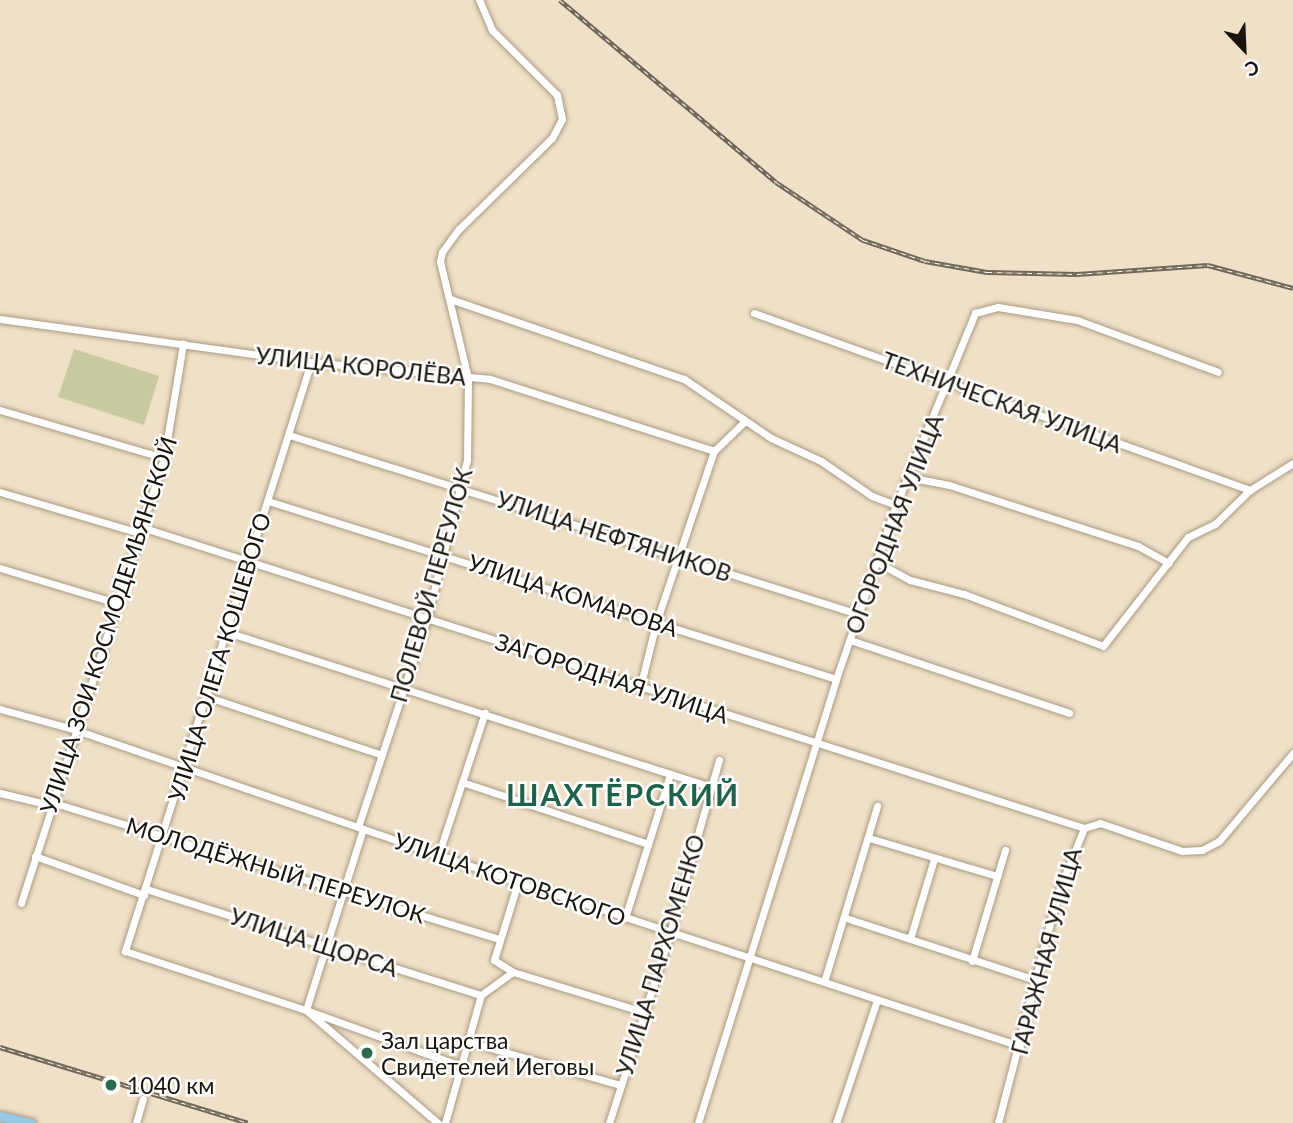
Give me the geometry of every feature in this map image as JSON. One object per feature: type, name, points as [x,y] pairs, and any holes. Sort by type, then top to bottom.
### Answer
[{"type":"main road","points":[[0,1116],[31,1123]]},
{"type":"street","name":"ПОЛЕВОЙ ПЕРЕУЛОК","points":[[306,1010],[346,890],[382,755],[427,618],[462,487],[468,436],[468,378],[440,261],[447,243],[547,144],[562,119],[557,95],[492,30],[479,0]]},
{"type":"street","points":[[450,299],[684,379],[745,421],[821,461],[872,496],[896,505]]},
{"type":"street","name":"ОГОРОДНАЯ УЛИЦА","points":[[748,957],[836,678],[896,505],[971,320],[980,309],[1028,310],[1077,320],[1218,372]]},
{"type":"street","name":"ТЕХНИЧЕСКАЯ УЛИЦА","points":[[754,313],[1250,490]]},
{"type":"street","name":"УЛИЦА КОРОЛЁВА","points":[[0,319],[311,362],[498,381],[713,451]]},
{"type":"street","name":"УЛИЦА ЗОИ КОСМОДЕМЬЯНСКОЙ","points":[[21,903],[164,458],[183,344]]},
{"type":"street","name":"УЛИЦА ОЛЕГА КОШЕВОГО","points":[[306,1010],[125,951],[186,768],[311,362]]},
{"type":"street","points":[[0,410],[164,458]]},
{"type":"street","points":[[640,688],[656,623],[713,451],[745,421]]},
{"type":"street","name":"УЛИЦА НЕФТЯНИКОВ","points":[[289,435],[462,487],[859,614]]},
{"type":"street","points":[[878,563],[910,580],[964,594],[1102,646],[1188,537],[1216,524],[1250,490],[1293,463]]},
{"type":"street","points":[[908,477],[949,485],[1138,546],[1169,563]]},
{"type":"street","name":"ЗАГОРОДНАЯ УЛИЦА","points":[[0,492],[250,563],[1084,828]]},
{"type":"street","name":"УЛИЦА КОМАРОВА","points":[[268,501],[444,552],[656,623],[836,678]]},
{"type":"street","points":[[0,568],[117,603]]},
{"type":"street","points":[[228,632],[404,686],[711,787]]},
{"type":"street","points":[[850,640],[1069,713]]},
{"type":"street","points":[[208,697],[382,755]]},
{"type":"street","name":"УЛИЦА КОТОВСКОГО","points":[[0,709],[76,730],[438,856],[1020,1046]]},
{"type":"street","points":[[438,856],[485,712]]},
{"type":"street","name":"ГАРАЖНАЯ УЛИЦА","points":[[998,1123],[1039,981],[1058,892],[1084,828],[1100,823],[1174,848],[1202,850],[1219,841],[1293,753]]},
{"type":"street","name":"УЛИЦА ПАРХОМЕНКО","points":[[608,1123],[670,933],[719,760]]},
{"type":"street","points":[[625,918],[670,774]]},
{"type":"street","points":[[462,782],[648,845]]},
{"type":"street","name":"МОЛОДЁЖНЫЙ ПЕРЕУЛОК","points":[[0,793],[163,834],[500,939]]},
{"type":"street","points":[[824,982],[846,918],[877,806]]},
{"type":"street","points":[[869,838],[997,876]]},
{"type":"street","points":[[972,961],[1005,850]]},
{"type":"street","name":"УЛИЦА ЩОРСА","points":[[34,856],[481,995]]},
{"type":"street","points":[[910,939],[934,859]]},
{"type":"street","points":[[518,882],[494,960],[513,972],[644,1012]]},
{"type":"street","points":[[846,918],[1039,981]]},
{"type":"street","points":[[698,1123],[748,957]]},
{"type":"street","points":[[445,1123],[458,1065],[481,995],[513,972]]},
{"type":"street","points":[[836,1123],[877,1000]]},
{"type":"street","points":[[306,1010],[458,1065]]},
{"type":"street","points":[[306,1010],[438,1123]]},
{"type":"street","points":[[466,1041],[620,1085]]},
{"type":"street","points":[[135,1123],[143,1099]]},
{"type":"green space","points":[[74,349],[159,376],[144,425],[58,397]]},
{"type":"railway","points":[[560,0],[776,182],[863,240],[925,261],[987,272],[1077,274],[1208,265],[1293,288]]},
{"type":"railway","points":[[0,1047],[248,1123]]},
{"type":"place","name":"Зал царства Свидетелей Иеговы","points":[[367,1053]]},
{"type":"place","name":"1040 км","points":[[111,1085]]},
{"type":"district","name":"ШАХТЁРСКИЙ","points":[[623,794]]}]
